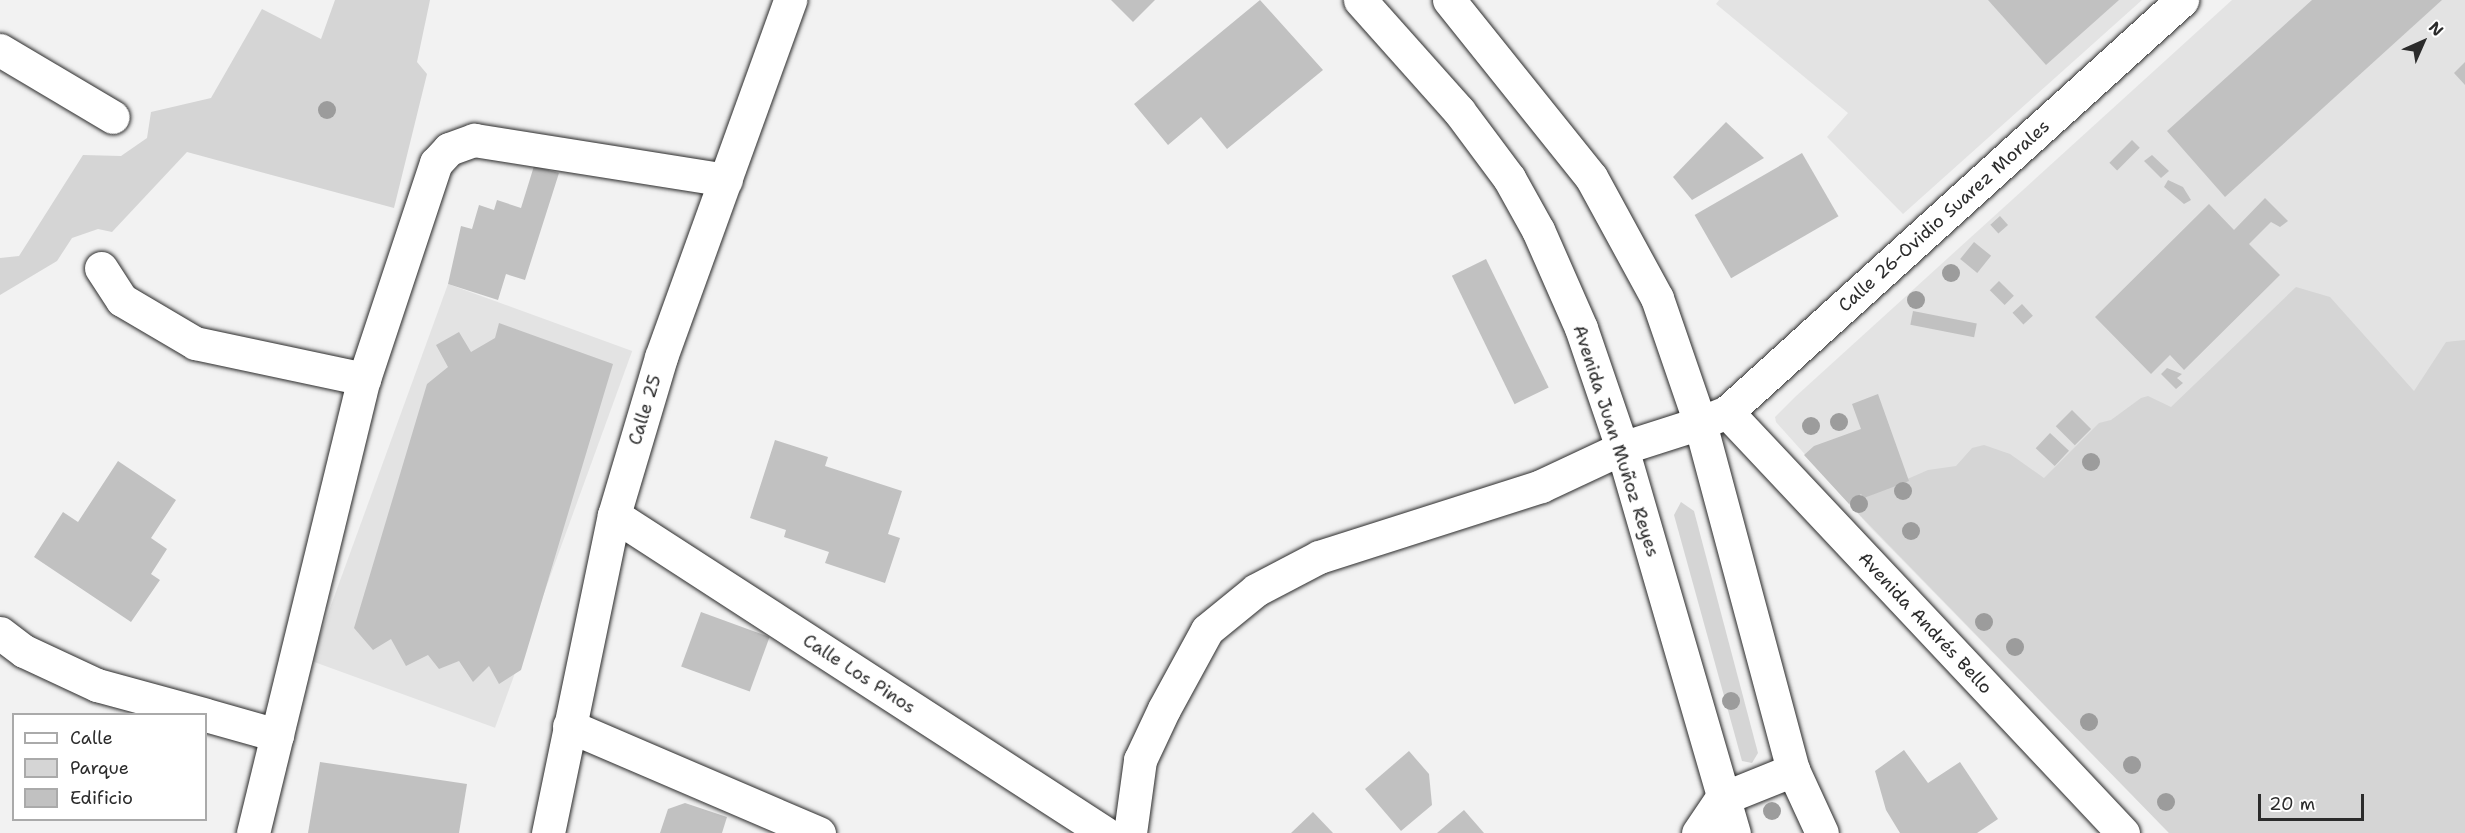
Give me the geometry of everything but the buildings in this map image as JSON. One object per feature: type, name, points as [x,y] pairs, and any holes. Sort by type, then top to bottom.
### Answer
[{"type":"street","name":"Calle 25","points":[[548,833],[614,515],[661,357],[790,0]]},
{"type":"street","name":"Avenida Juan Muñoz Reyes","points":[[1360,0],[1459,111],[1509,178],[1581,328],[1622,448],[1721,799],[1734,833]]},
{"type":"street","points":[[1449,0],[1591,177],[1657,298],[1713,417],[1793,770],[1822,833]]},
{"type":"street","name":"Calle 26-Ovidio Suarez Morales","points":[[1713,417],[2182,0]]},
{"type":"street","points":[[0,50],[113,117]]},
{"type":"street","points":[[253,833],[364,379],[436,163],[449,149],[474,140],[726,180]]},
{"type":"street","points":[[101,268],[122,300],[195,343],[364,379]]},
{"type":"street","points":[[1130,833],[1140,760],[1164,709],[1208,630],[1256,590],[1319,557],[1541,486],[1622,448],[1713,417]]},
{"type":"street","name":"Avenida Andrés Bello","points":[[1713,417],[2123,833]]},
{"type":"street","name":"Calle Los Pinos","points":[[614,515],[1105,833]]},
{"type":"street","points":[[0,633],[24,651],[97,685],[198,713]]},
{"type":"street","points":[[207,716],[278,735]]},
{"type":"street","points":[[569,726],[819,833]]},
{"type":"street","points":[[1698,833],[1721,799],[1793,770]]},
{"type":"shaded area","points":[[1719,0],[2142,0],[1903,214],[1827,137],[1848,113],[1716,4]]},
{"type":"shaded area","points":[[2232,0],[2465,0],[2465,833],[2169,833],[1870,527],[1776,422],[1775,417],[1795,397]]},
{"type":"shaded area","points":[[448,284],[632,351],[495,728],[311,661]]},
{"type":"green space","points":[[335,0],[430,0],[417,62],[427,74],[394,208],[187,152],[112,232],[98,229],[72,238],[57,261],[0,295],[0,258],[19,256],[83,155],[121,156],[147,138],[151,112],[211,98],[262,9],[321,39]]},
{"type":"green space","points":[[2296,287],[2330,297],[2414,391],[2446,342],[2465,340],[2465,833],[2169,833],[1849,504],[1861,494],[1864,498],[1928,470],[1956,466],[1972,448],[1984,445],[2010,454],[2044,478],[2099,423],[2111,420],[2141,398],[2148,396],[2171,407]]},
{"type":"green space","points":[[1681,502],[1694,511],[1758,753],[1752,763],[1742,761],[1674,515]]}]
